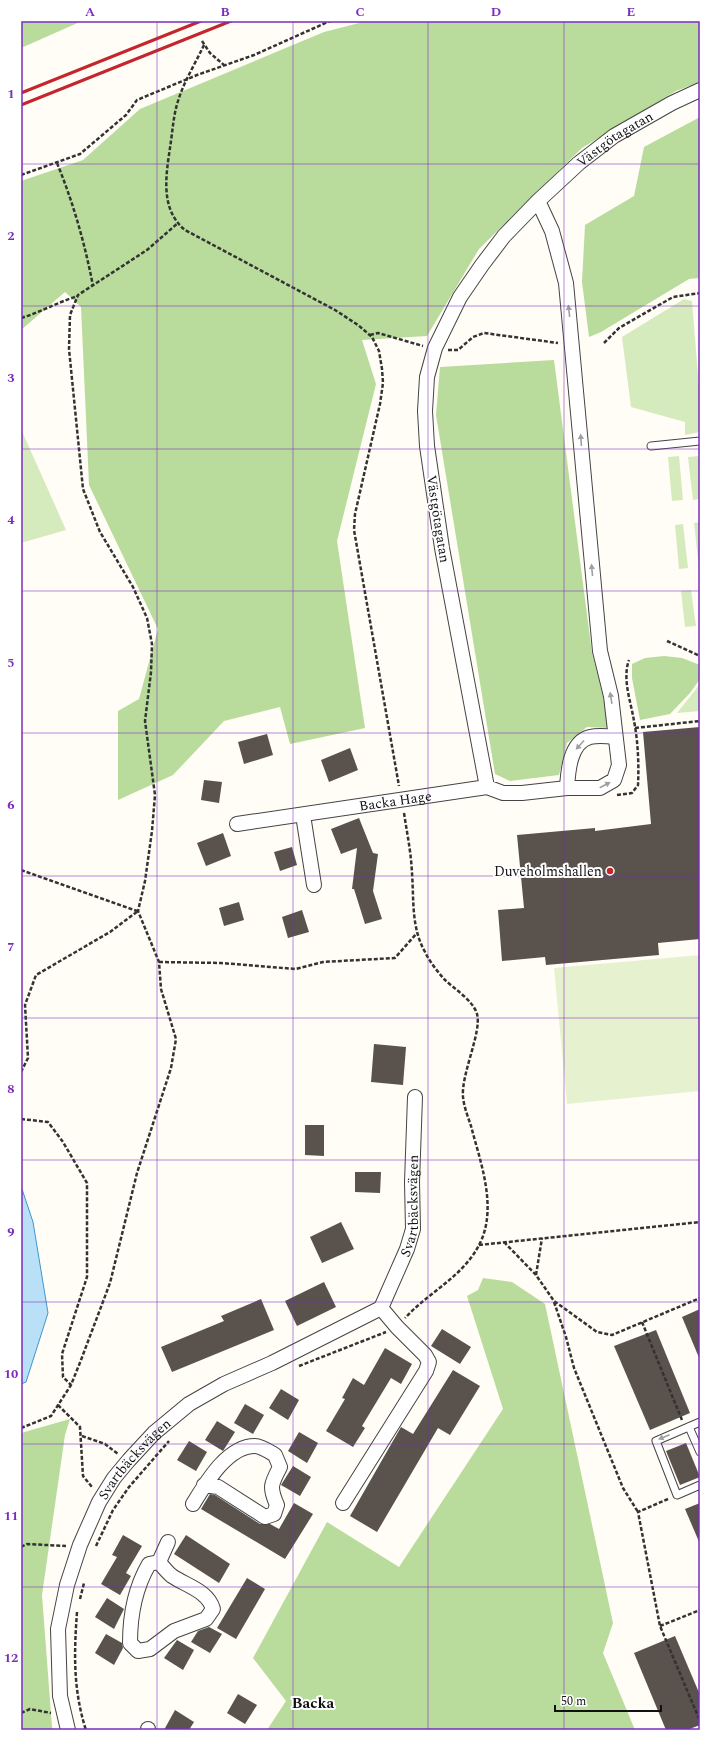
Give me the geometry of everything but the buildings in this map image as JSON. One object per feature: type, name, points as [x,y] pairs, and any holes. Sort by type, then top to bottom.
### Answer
[{"type":"street","name":"Västgötagatan","points":[[486,787],[443,554],[427,446],[425,411],[427,377],[435,348],[460,297],[482,265],[504,236],[538,201],[579,163],[614,136],[672,102],[700,90]]},
{"type":"street","points":[[486,787],[503,793],[566,788],[600,788],[614,780],[619,765],[611,696],[600,651],[566,283],[552,231],[538,201]]},
{"type":"street","points":[[566,788],[572,755],[579,744],[588,737],[615,737]]},
{"type":"street","name":"Backa Hage","points":[[237,824],[486,787]]},
{"type":"street","points":[[304,815],[314,885]]},
{"type":"street","name":"Svartbäcksvägen","points":[[68,1730],[60,1696],[58,1629],[67,1585],[80,1545],[103,1495],[127,1462],[154,1433],[189,1404],[224,1384],[272,1363],[381,1308],[407,1249],[413,1229],[412,1182],[415,1097]]},
{"type":"street","points":[[343,1502],[426,1371],[429,1362],[425,1355],[397,1327],[381,1308]]},
{"type":"street","points":[[193,1504],[204,1486],[219,1466],[240,1450],[256,1446],[275,1455],[280,1466],[272,1482],[271,1492],[277,1506],[274,1514],[265,1517],[218,1488],[204,1486]]},
{"type":"street","points":[[159,1562],[168,1542]]},
{"type":"street","points":[[159,1562],[171,1575],[198,1590],[211,1601],[213,1609],[206,1619],[174,1631],[150,1649],[138,1651],[130,1642],[130,1623],[136,1593],[141,1576],[149,1564],[159,1562]]},
{"type":"lane","points":[[651,446],[700,441]]},
{"type":"lane","points":[[700,1422],[656,1441],[677,1495],[700,1485]]},
{"type":"lane","points":[[687,1428],[700,1452]]},
{"type":"path","points":[[21,175],[80,154],[126,115],[137,100],[224,65],[261,52],[330,21]]},
{"type":"path","points":[[202,40],[210,53],[224,65]]},
{"type":"path","points":[[204,45],[179,98],[176,109],[166,174],[167,200],[172,213],[178,223],[185,230],[335,310],[358,325],[370,335],[379,351],[383,383],[380,404],[355,514],[354,530],[410,844],[414,921],[425,952],[434,967],[454,989],[473,1005],[478,1018],[467,1068],[463,1096],[483,1171],[487,1194],[487,1217],[479,1245],[468,1263],[442,1288],[415,1307],[397,1327],[298,1367]]},
{"type":"path","points":[[57,163],[85,246],[93,286]]},
{"type":"path","points":[[21,318],[39,313],[54,304],[78,295],[93,286],[147,250],[178,223]]},
{"type":"path","points":[[604,343],[619,328],[673,297],[700,293]]},
{"type":"path","points":[[21,1428],[51,1416],[71,1385],[110,1283],[137,1173],[171,1068],[176,1039],[161,989],[159,962],[138,911],[145,881],[155,795],[145,721],[151,672],[152,644],[147,618],[133,587],[100,532],[83,489],[69,349],[70,315],[78,295]]},
{"type":"path","points":[[370,335],[378,333],[435,348],[458,350],[473,337],[484,333],[572,345]]},
{"type":"path","points":[[667,641],[700,656]]},
{"type":"path","points":[[635,728],[700,721]]},
{"type":"path","points":[[21,870],[138,911]]},
{"type":"path","points":[[21,1072],[28,1058],[25,1005],[36,975],[110,932],[138,911]]},
{"type":"path","points":[[159,962],[221,963],[296,969],[323,962],[395,958],[417,932]]},
{"type":"path","points":[[21,1119],[48,1122],[63,1142],[87,1183],[87,1277],[62,1354],[63,1377],[71,1385]]},
{"type":"path","points":[[479,1245],[700,1222]]},
{"type":"path","points":[[536,1276],[542,1238]]},
{"type":"path","points":[[504,1242],[536,1276],[554,1301],[566,1337],[574,1368],[624,1488],[638,1512],[660,1626],[700,1721]]},
{"type":"path","points":[[554,1301],[597,1332],[612,1334],[700,1298]]},
{"type":"path","points":[[642,1322],[687,1428]]},
{"type":"path","points":[[58,1405],[80,1427],[82,1436],[83,1476],[90,1485],[103,1495]]},
{"type":"path","points":[[82,1436],[105,1444],[127,1462]]},
{"type":"path","points":[[95,1549],[113,1510],[129,1487],[163,1446],[174,1436]]},
{"type":"path","points":[[638,1512],[677,1495]]},
{"type":"path","points":[[21,1547],[27,1544],[80,1545]]},
{"type":"path","points":[[86,1575],[77,1612],[75,1677],[79,1708],[86,1730]]},
{"type":"path","points":[[660,1626],[700,1610]]},
{"type":"path","points":[[21,1713],[30,1709],[46,1713],[64,1713]]},
{"type":"green space","points":[[21,21],[82,21],[21,48]]},
{"type":"green space","points":[[367,21],[700,21],[700,82],[676,91],[582,148],[479,249],[427,336],[362,340],[376,384],[337,541],[365,728],[290,744],[280,707],[224,721],[173,775],[118,800],[118,711],[139,699],[158,629],[89,485],[81,307],[65,292],[21,330],[21,181],[83,160],[140,109],[324,32]]},
{"type":"green space","points":[[700,117],[700,278],[689,279],[601,332],[589,337],[582,282],[585,225],[634,196],[644,147]]},
{"type":"green space","points":[[684,299],[692,301],[700,400],[700,432],[685,435],[685,422],[631,407],[622,337]]},
{"type":"green space","points":[[554,360],[592,653],[603,696],[608,728],[587,727],[567,743],[559,775],[510,781],[495,774],[436,415],[440,367]]},
{"type":"green space","points":[[21,429],[66,530],[21,543]]},
{"type":"green space","points":[[679,456],[683,500],[672,501],[668,457]]},
{"type":"green space","points":[[700,456],[700,499],[693,500],[688,457]]},
{"type":"green space","points":[[700,522],[700,568],[699,568],[694,523]]},
{"type":"green space","points":[[683,524],[688,568],[679,569],[675,525]]},
{"type":"green space","points":[[691,590],[696,626],[685,627],[681,591]]},
{"type":"green space","points":[[664,656],[682,658],[700,665],[700,679],[690,693],[670,714],[640,720],[632,678],[632,664],[645,658]]},
{"type":"green space","points":[[700,684],[700,711],[677,713]]},
{"type":"green space","points":[[700,955],[700,1091],[567,1104],[554,968]]},
{"type":"green space","points":[[483,1278],[512,1282],[545,1304],[613,1623],[603,1653],[635,1730],[267,1730],[286,1701],[253,1658],[327,1522],[399,1567],[503,1409],[467,1296],[478,1290]]},
{"type":"green space","points":[[70,1419],[65,1435],[42,1595],[52,1727],[54,1730],[21,1730],[21,1433]]},
{"type":"water","points":[[21,1186],[33,1222],[48,1313],[26,1382],[21,1384]]},
{"type":"railway","points":[[21,93],[201,21]]},
{"type":"railway","points":[[21,105],[231,21]]},
{"type":"place","name":"Duveholmshallen","points":[[610,871]]},
{"type":"district","name":"Backa","points":[[313,1703]]}]
